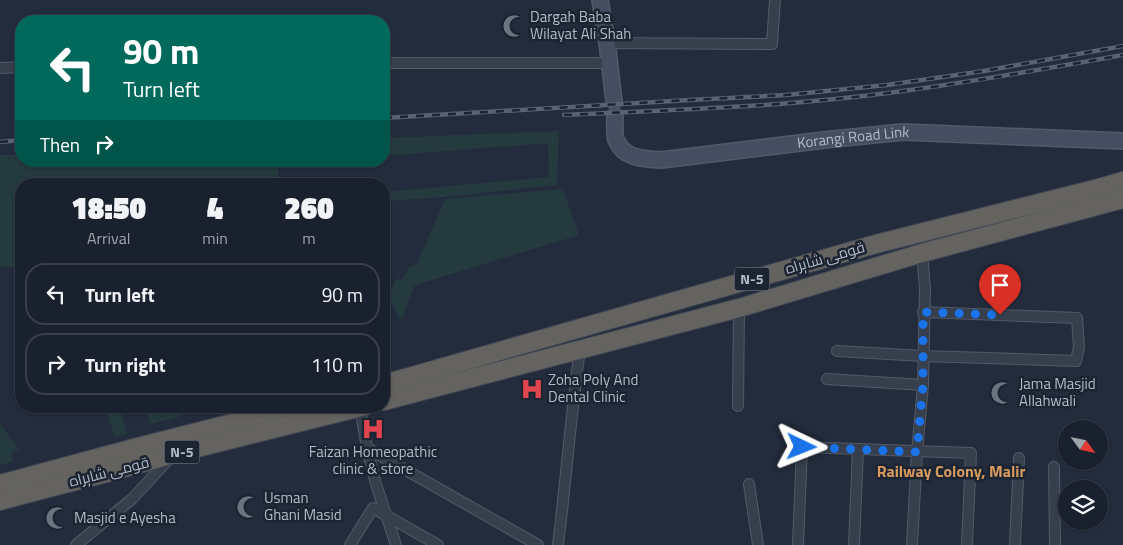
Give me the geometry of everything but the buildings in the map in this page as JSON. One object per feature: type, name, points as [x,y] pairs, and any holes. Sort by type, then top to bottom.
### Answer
[{"type":"highway","name":"قومی شاہراہ","points":[[390,382],[876,244],[1123,181]]},
{"type":"highway","name":"قومی شاہراہ","points":[[390,399],[739,308],[922,253],[1123,199]]},
{"type":"highway","name":"قومی شاہراہ","points":[[0,501],[145,464],[173,454],[204,438],[278,413]]},
{"type":"highway","name":"قومی شاہراہ","points":[[0,484],[204,438],[331,413]]},
{"type":"main road","points":[[600,0],[614,101]]},
{"type":"main road","name":"Korangi Road Link","points":[[615,116],[616,139],[624,152],[638,158],[661,160],[903,132],[1123,141]]},
{"type":"street","points":[[607,43],[772,44],[775,0]]},
{"type":"street","points":[[390,64],[609,63]]},
{"type":"street","points":[[0,68],[15,67]]},
{"type":"street","points":[[912,545],[924,356],[923,312],[925,289],[922,253]]},
{"type":"street","points":[[738,406],[739,308]]},
{"type":"street","points":[[837,351],[1076,361],[1079,348],[1077,318],[923,312]]},
{"type":"street","points":[[558,545],[580,349]]},
{"type":"street","points":[[827,379],[923,385]]},
{"type":"street","points":[[363,413],[367,448],[376,484],[396,545]]},
{"type":"street","points":[[798,545],[802,447],[971,453],[967,545]]},
{"type":"street","points":[[367,448],[538,545]]},
{"type":"street","points":[[854,545],[858,449]]},
{"type":"street","points":[[76,545],[132,499],[173,454]]},
{"type":"street","points":[[1015,545],[1019,458]]},
{"type":"street","points":[[1054,467],[1055,545]]},
{"type":"street","points":[[749,484],[758,545]]},
{"type":"street","points":[[350,545],[373,508],[438,545]]},
{"type":"green space","points":[[559,131],[557,185],[445,197],[390,201],[390,191],[549,177],[548,143],[390,156],[390,138]]},
{"type":"green space","points":[[0,155],[15,155],[15,167],[278,167],[278,178],[15,178],[15,267],[0,266]]},
{"type":"green space","points":[[563,189],[579,235],[412,286],[414,287],[403,316],[399,318],[390,300],[395,280],[402,279],[410,266],[417,264],[445,199]]},
{"type":"green space","points":[[108,413],[122,413],[127,434],[114,437]]},
{"type":"green space","points":[[148,413],[182,413],[182,416],[151,424]]},
{"type":"green space","points":[[0,424],[19,449],[11,453],[13,461],[0,465]]},
{"type":"railway","points":[[390,118],[786,95],[887,85],[984,71],[1123,46]]},
{"type":"railway","points":[[564,115],[726,107],[848,98],[1035,71],[1123,55]]},
{"type":"railway","points":[[0,142],[15,141]]},
{"type":"place","name":"Dargah Baba Wilayat Ali Shah","points":[[514,26]]},
{"type":"place","name":"Zoha Poly And Dental Clinic","points":[[532,389]]},
{"type":"place","name":"Jama Masjid Allahwali","points":[[1002,393]]},
{"type":"place","name":"Faizan Homeopathic clinic & store","points":[[373,429]]},
{"type":"place","name":"Usman Ghani Masid","points":[[248,507]]},
{"type":"place","name":"Masjid e Ayesha","points":[[57,518]]},
{"type":"district","name":"Railway Colony, Malir","points":[[951,471]]},
{"type":"route","points":[[802,447],[917,452],[923,385],[923,312],[1000,315]]}]
